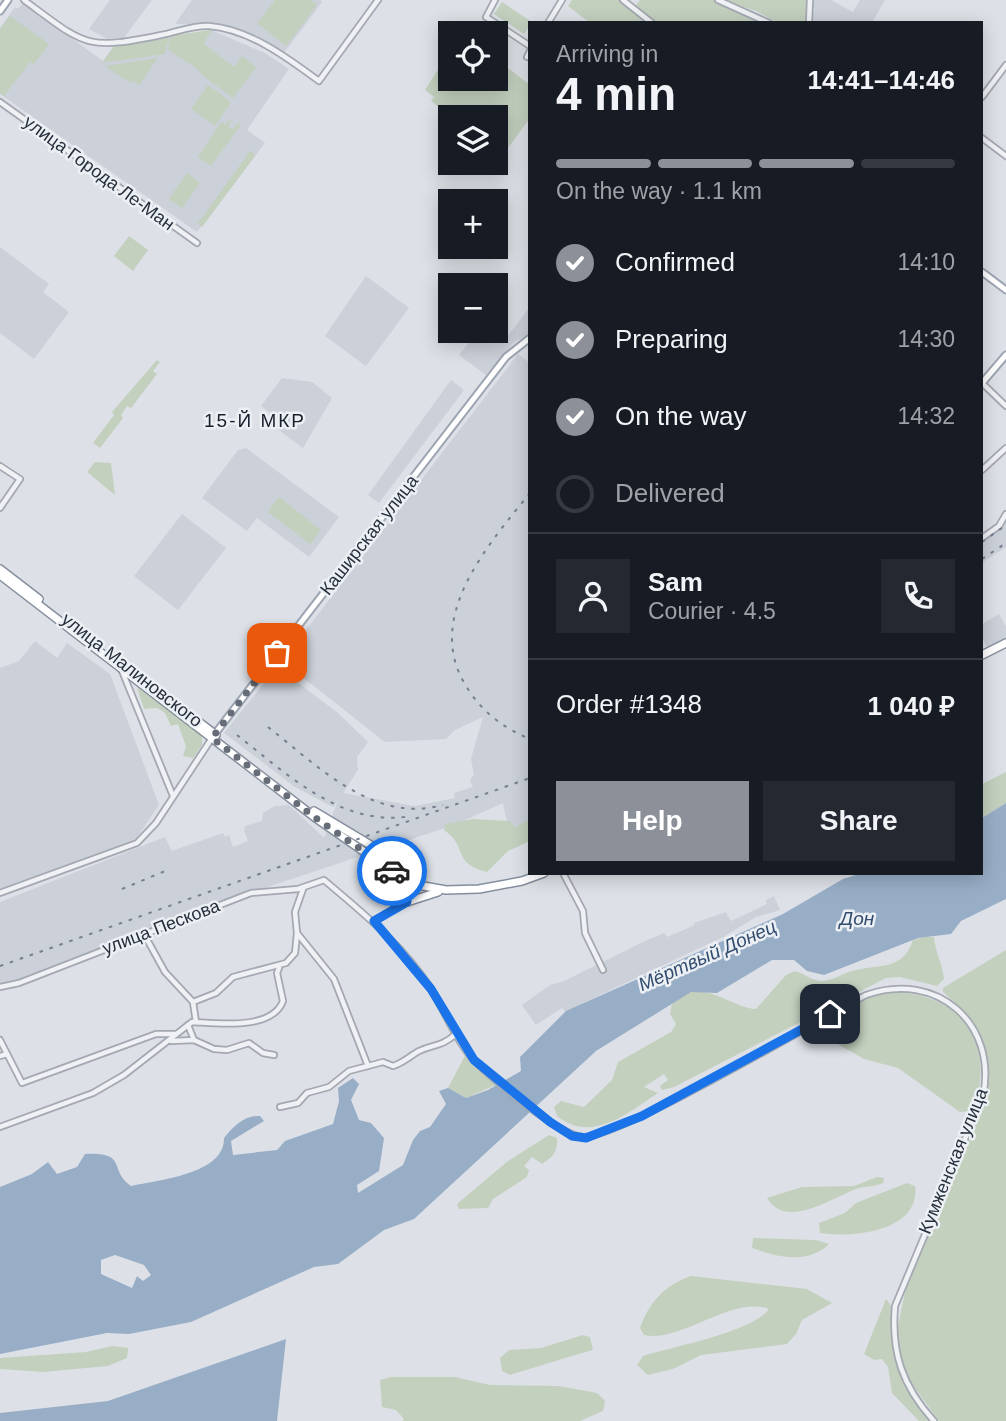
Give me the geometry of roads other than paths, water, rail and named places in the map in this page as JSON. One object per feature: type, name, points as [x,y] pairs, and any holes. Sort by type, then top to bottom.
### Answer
[{"type":"highway","name":"улица Малиновского","points":[[0,569],[317,819],[396,874],[418,885]]},
{"type":"highway","name":"улица Малиновского","points":[[0,575],[320,815],[396,861],[418,885]]},
{"type":"highway","points":[[983,654],[1006,643]]},
{"type":"highway","points":[[396,874],[406,886],[407,902],[446,890]]},
{"type":"highway","points":[[418,885],[446,890],[479,889],[538,875]]},
{"type":"main road","points":[[0,11],[8,0]]},
{"type":"main road","points":[[983,273],[1006,290]]},
{"type":"main road","name":"Каширская улица","points":[[214,736],[506,357],[528,340]]},
{"type":"main road","points":[[983,380],[1006,355]]},
{"type":"street","points":[[24,0],[79,40],[93,44],[128,41],[190,27],[224,29],[254,40],[319,81],[378,0]]},
{"type":"street","points":[[495,0],[486,17],[528,47]]},
{"type":"street","points":[[549,21],[562,0]]},
{"type":"street","points":[[623,0],[649,21]]},
{"type":"street","points":[[718,0],[765,21]]},
{"type":"street","points":[[809,21],[810,0]]},
{"type":"street","points":[[983,96],[1006,65]]},
{"type":"street","name":"улица Города Ле-Ман","points":[[0,102],[197,243]]},
{"type":"street","points":[[983,139],[1006,156]]},
{"type":"street","points":[[983,380],[1006,406]]},
{"type":"street","points":[[983,469],[1006,448]]},
{"type":"street","points":[[0,466],[20,480],[0,508]]},
{"type":"street","points":[[983,537],[999,526],[1006,514]]},
{"type":"street","points":[[121,668],[173,797]]},
{"type":"street","points":[[0,893],[137,843],[148,834],[214,736]]},
{"type":"street","points":[[564,875],[583,911],[585,933],[603,970]]},
{"type":"street","name":"улица Пескова","points":[[0,987],[19,983],[251,893],[303,888],[324,880]]},
{"type":"street","name":"Кумженская улица","points":[[324,880],[374,921],[431,989],[467,1052],[482,1069],[550,1122],[579,1137],[609,1131],[880,990],[919,989],[946,1000],[974,1029],[983,1048],[986,1083],[980,1105],[903,1281],[895,1306],[892,1331],[896,1358],[906,1384],[934,1421]]},
{"type":"street","points":[[374,921],[407,902],[418,885]]},
{"type":"street","points":[[0,1127],[93,1093],[124,1075],[187,1025],[197,1022],[246,1025],[275,1012],[283,1001],[277,973],[295,953],[295,912],[303,888]]},
{"type":"street","points":[[297,933],[334,979],[368,1066]]},
{"type":"street","points":[[144,934],[165,972],[193,1002],[197,1022]]},
{"type":"street","points":[[193,1002],[216,993],[233,978],[279,968]]},
{"type":"street","points":[[187,1025],[194,1040]]},
{"type":"street","points":[[0,1040],[22,1083],[156,1034],[177,1034]]},
{"type":"street","points":[[280,1107],[298,1103],[307,1093],[329,1087],[349,1071],[383,1062],[393,1066],[420,1050],[440,1046],[456,1034]]},
{"type":"street","points":[[170,1041],[194,1040],[214,1049],[227,1050],[249,1043],[262,1053],[274,1055]]},
{"type":"street","points":[[0,1056],[7,1054]]},
{"type":"water","points":[[1006,803],[1006,899],[961,921],[951,934],[918,938],[824,975],[807,971],[794,960],[772,960],[717,993],[691,992],[596,1051],[414,1219],[384,1230],[338,1264],[314,1267],[191,1322],[129,1334],[107,1333],[0,1354],[0,1187],[32,1174],[48,1162],[57,1174],[77,1167],[85,1154],[99,1154],[113,1159],[124,1180],[131,1186],[173,1178],[214,1160],[221,1150],[224,1138],[232,1129],[244,1119],[254,1116],[260,1116],[264,1121],[231,1141],[233,1155],[277,1150],[285,1141],[333,1124],[339,1101],[338,1088],[353,1078],[359,1084],[351,1100],[359,1120],[371,1123],[384,1138],[379,1171],[357,1185],[358,1193],[403,1165],[413,1140],[420,1131],[430,1127],[446,1104],[439,1091],[448,1088],[466,1098],[488,1090],[521,1071],[520,1057],[566,1011],[783,914],[843,879],[856,875],[983,875],[983,817]],"holes":[[[115,1255],[144,1265],[151,1275],[143,1281],[137,1276],[132,1288],[101,1274],[101,1260]]]},
{"type":"water","points":[[286,1339],[277,1421],[0,1421],[0,1413],[108,1401]]},
{"type":"railway","points":[[528,496],[480,558],[466,583],[452,634],[455,660],[472,695],[493,718],[528,738]]},
{"type":"railway","points":[[983,541],[1006,525]]},
{"type":"railway","points":[[983,558],[1006,543]]},
{"type":"railway","points":[[268,727],[327,774],[370,799],[417,809],[443,805]]},
{"type":"railway","points":[[237,735],[296,781],[339,806],[386,818],[411,816]]},
{"type":"railway","points":[[0,966],[528,779]]},
{"type":"railway","points":[[122,889],[170,869]]},
{"type":"district","name":"15-Й МКР","points":[[255,420]]},
{"type":"water label","name":"Дон","points":[[857,918]]},
{"type":"water label","name":"Мёртвый Донец","points":[[707,955]]}]
